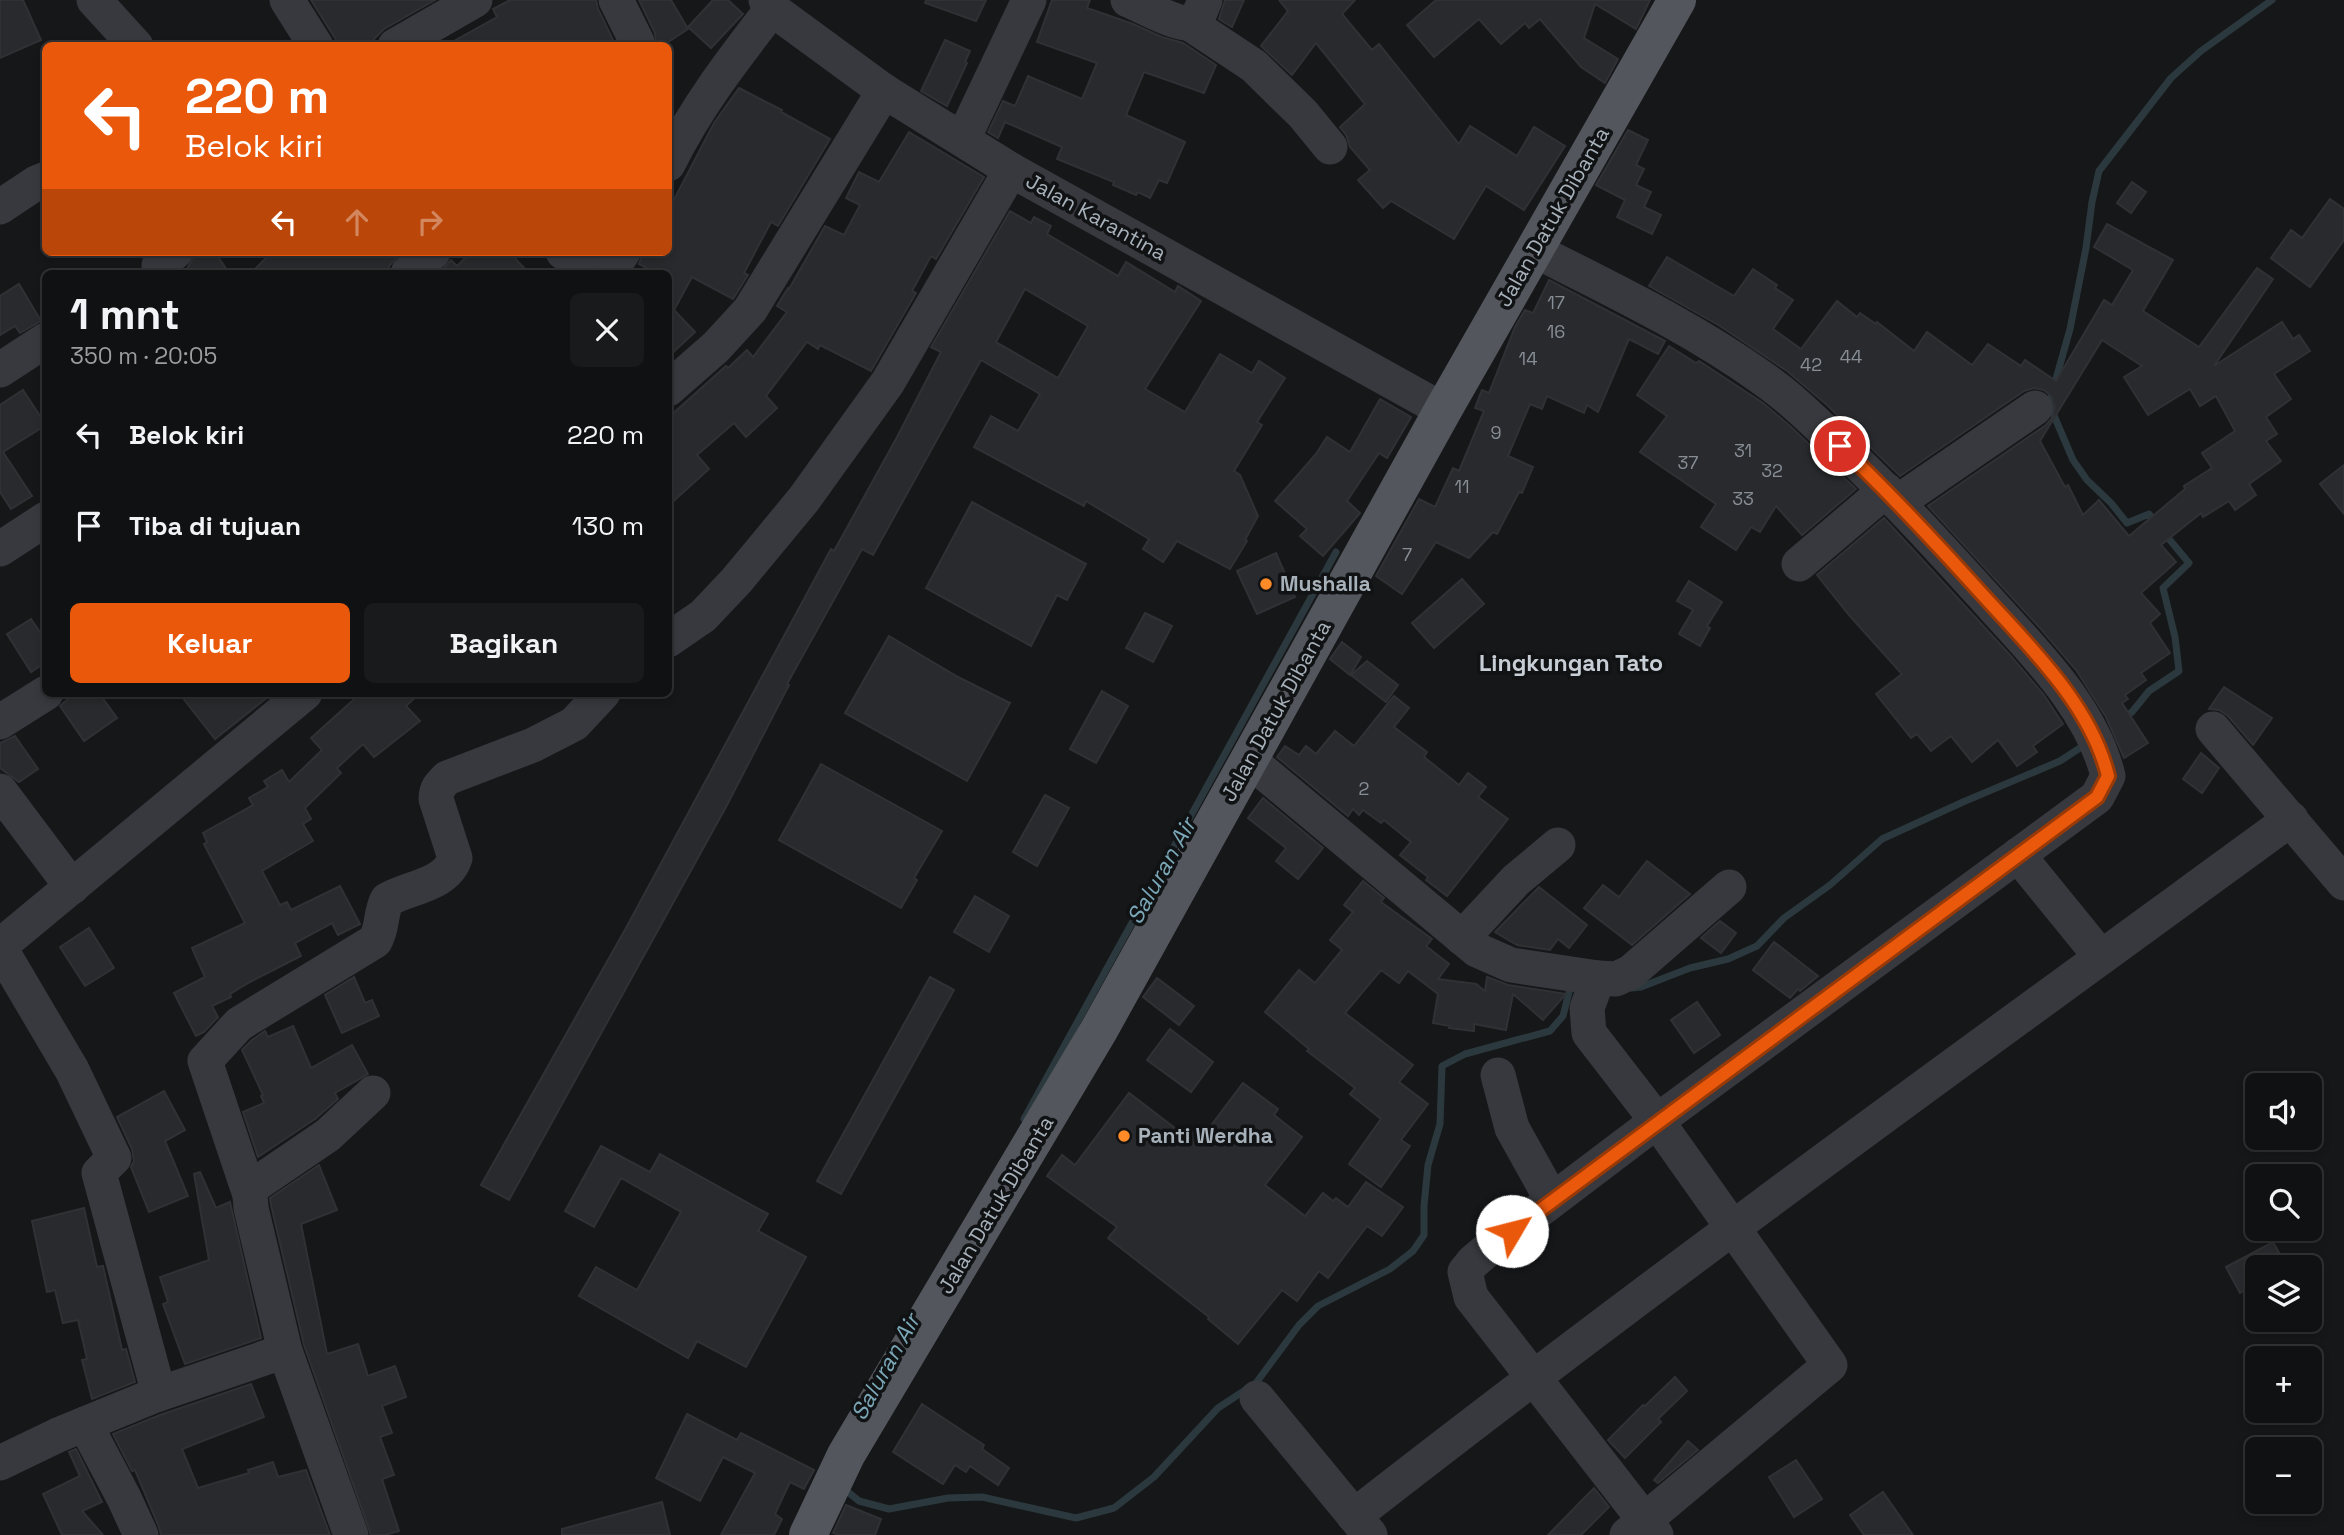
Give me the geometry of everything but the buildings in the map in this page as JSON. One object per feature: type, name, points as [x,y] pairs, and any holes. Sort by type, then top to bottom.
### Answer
[{"type":"main road","name":"Jalan Datuk Dibanta","points":[[808,1535],[841,1467],[1099,1030],[1443,410],[1677,0]]},
{"type":"street","points":[[94,0],[132,42]]},
{"type":"street","points":[[287,0],[313,42]]},
{"type":"street","points":[[402,42],[475,0]]},
{"type":"street","points":[[615,0],[637,42]]},
{"type":"street","points":[[963,139],[1029,0]]},
{"type":"street","points":[[1128,0],[1179,22],[1197,12],[1303,114],[1330,147]]},
{"type":"street","points":[[672,157],[695,113],[769,4]]},
{"type":"street","name":"Jalan Karantina","points":[[769,4],[884,91],[1011,170],[1443,410]]},
{"type":"street","points":[[672,385],[716,346],[750,310],[884,91]]},
{"type":"street","points":[[672,637],[703,616],[737,580],[804,499],[869,411],[1011,170]]},
{"type":"street","points":[[0,207],[42,181]]},
{"type":"street","points":[[1534,250],[1680,325],[1720,349],[1801,408],[1892,496],[2049,668],[2092,732],[2105,760],[2108,776],[2097,797],[1657,1121],[1473,1262],[1465,1272],[1471,1297],[1533,1377],[1643,1530],[1830,1366],[1657,1121],[1589,1034],[1587,1008],[1598,978]]},
{"type":"street","points":[[412,270],[428,256]]},
{"type":"street","points":[[570,256],[593,270]]},
{"type":"street","points":[[0,370],[42,343]]},
{"type":"street","points":[[1799,565],[1892,496],[2035,408]]},
{"type":"street","points":[[0,549],[42,522]]},
{"type":"street","points":[[0,722],[42,696]]},
{"type":"street","points":[[159,1394],[99,1173],[114,1158],[72,1070],[0,947],[300,697]]},
{"type":"street","points":[[351,1535],[285,1351],[250,1195],[205,1061],[239,1024],[375,941],[382,927],[382,911],[387,900],[417,889],[447,872],[453,865],[455,858],[436,799],[440,784],[447,778],[533,745],[574,724],[599,697]]},
{"type":"street","points":[[2213,729],[2344,883]]},
{"type":"street","points":[[1249,760],[1477,950],[1511,965],[1616,979],[1631,972],[1728,887]]},
{"type":"street","points":[[0,791],[72,887]]},
{"type":"street","points":[[1258,1398],[1362,1525],[1533,1377],[1732,1227],[2291,819]]},
{"type":"street","points":[[1462,938],[1516,880],[1558,845]]},
{"type":"street","points":[[2018,855],[2101,957]]},
{"type":"street","points":[[1498,1075],[1511,1128],[1552,1200]]},
{"type":"street","points":[[250,1195],[253,1186],[328,1135],[373,1093]]},
{"type":"street","points":[[0,1463],[159,1394],[285,1351]]},
{"type":"street","points":[[85,1424],[141,1535]]},
{"type":"waterway","points":[[2157,524],[2149,514],[2127,523],[2087,480],[2073,460],[2049,404],[2070,329],[2092,202],[2099,171],[2171,78],[2201,51],[2272,0]]},
{"type":"waterway","points":[[2123,718],[2132,712],[2149,691],[2179,671],[2175,637],[2163,588],[2189,563],[2164,533]]},
{"type":"waterway","name":"Saluran Air","points":[[1024,1119],[1336,552]]},
{"type":"waterway","points":[[1631,988],[1641,987],[1690,968],[1728,959],[1757,946],[1784,918],[1830,885],[1882,839],[2060,761],[2086,744]]},
{"type":"waterway","points":[[843,1488],[859,1501],[889,1509],[948,1498],[982,1497],[1076,1518],[1114,1508],[1154,1477],[1218,1408],[1256,1383],[1299,1325],[1318,1306],[1390,1269],[1413,1251],[1424,1235],[1428,1165],[1440,1124],[1442,1066],[1465,1054],[1550,1031],[1563,1016],[1570,988],[1574,988]]},
{"type":"place","name":"Mushalla","points":[[1266,584]]},
{"type":"place","name":"Panti Werdha","points":[[1124,1136]]},
{"type":"district","name":"Lingkungan Tato","points":[[1571,663]]},
{"type":"route","points":[[1512,1231],[2097,797],[2108,776],[2105,760],[2092,732],[2049,668],[1898,502],[1840,446]]}]
